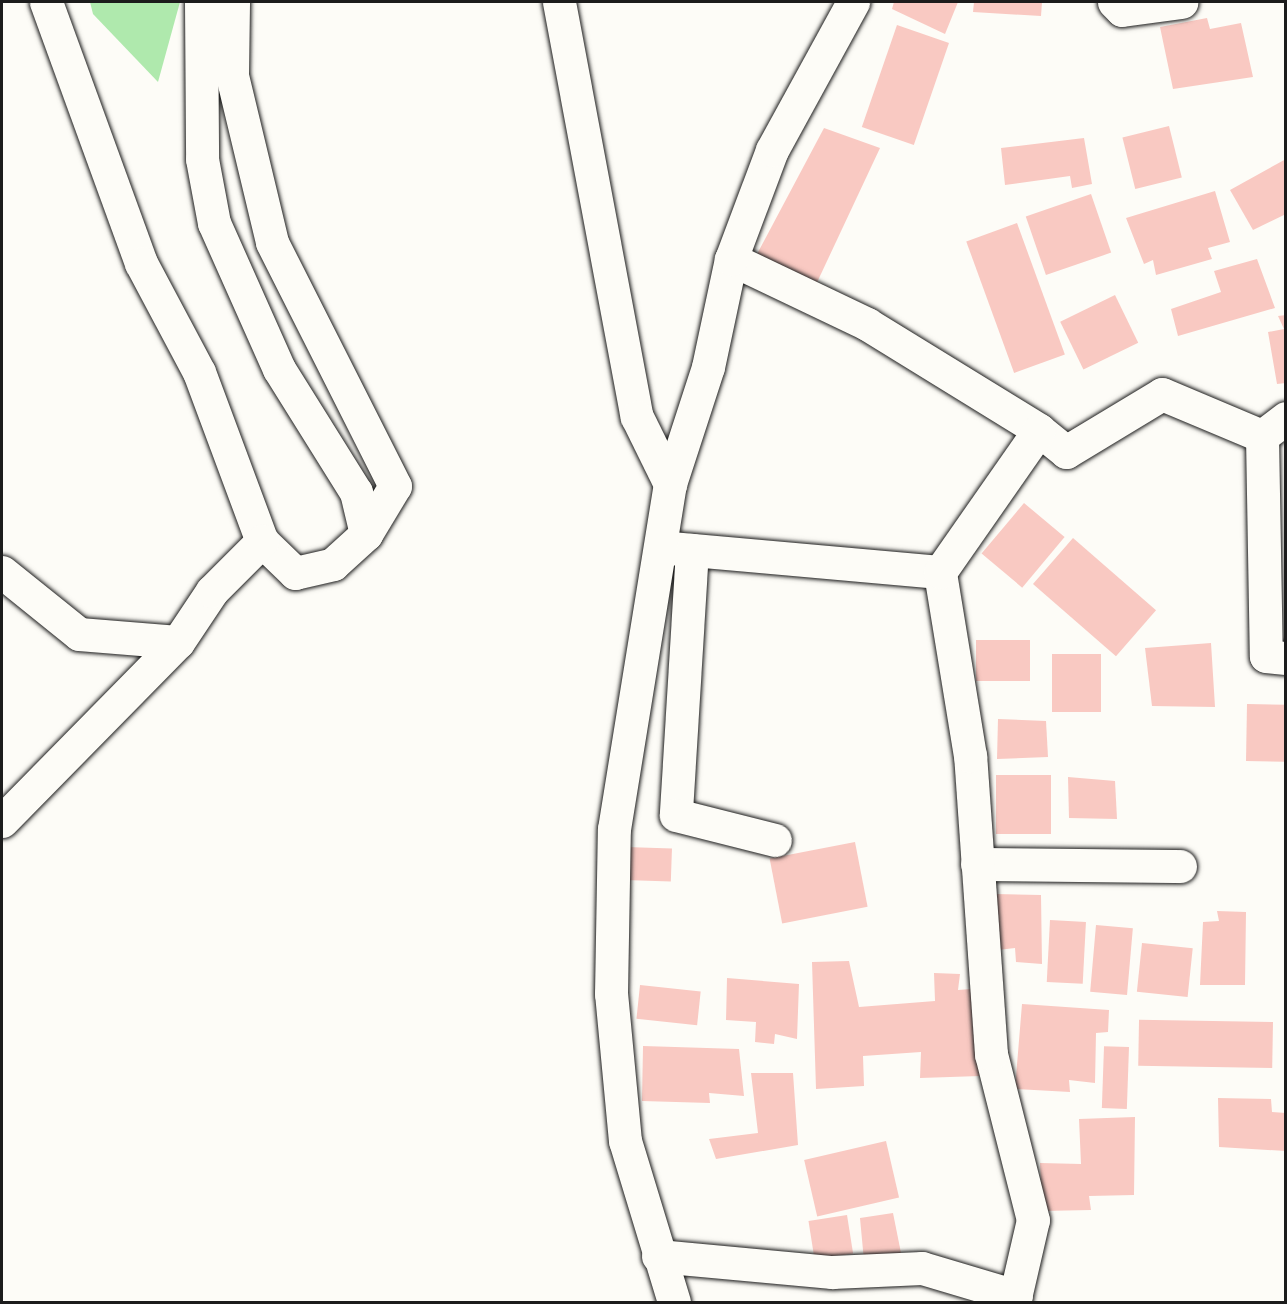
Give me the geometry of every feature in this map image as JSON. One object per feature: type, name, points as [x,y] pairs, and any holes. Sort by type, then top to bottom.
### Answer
[{"type":"street","points":[[46,2],[141,263],[199,372],[262,541],[295,573],[333,564],[366,534],[395,486],[272,242],[232,75],[233,2]]},
{"type":"street","points":[[201,2],[202,159],[214,223],[279,369],[356,492],[366,534]]},
{"type":"street","points":[[559,2],[637,417],[670,484]]},
{"type":"street","points":[[674,1302],[658,1256],[625,1141],[611,994],[614,829],[670,484],[708,367],[731,259],[772,150],[853,2]]},
{"type":"street","points":[[1113,2],[1122,10],[1181,2]]},
{"type":"street","points":[[731,259],[867,324],[1039,430],[1066,452],[1162,394],[1274,427],[1266,657],[1286,658]]},
{"type":"street","points":[[658,1256],[832,1272],[922,1268],[1015,1299],[1033,1220],[991,1054],[970,756],[940,572],[1039,430]]},
{"type":"street","points":[[2,821],[178,642],[212,591],[262,541]]},
{"type":"street","points":[[660,548],[940,572]]},
{"type":"street","points":[[692,550],[676,815],[775,840]]},
{"type":"street","points":[[2,572],[79,634],[178,642]]},
{"type":"street","points":[[977,864],[1180,866]]},
{"type":"green space","points":[[90,2],[180,2],[158,82],[93,14]]},
{"type":"building","points":[[894,2],[958,2],[945,34],[892,9]]},
{"type":"building","points":[[974,2],[1042,2],[1041,16],[973,12]]},
{"type":"building","points":[[1207,18],[1210,29],[1241,23],[1253,77],[1173,89],[1160,27]]},
{"type":"building","points":[[897,25],[949,43],[914,145],[862,127]]},
{"type":"building","points":[[1169,126],[1182,177],[1135,189],[1122,138]]},
{"type":"building","points":[[824,128],[880,148],[813,291],[756,256]]},
{"type":"building","points":[[1084,138],[1092,184],[1072,188],[1070,176],[1005,185],[1001,148]]},
{"type":"building","points":[[1286,159],[1286,214],[1253,230],[1230,190]]},
{"type":"building","points":[[1215,191],[1230,242],[1208,248],[1212,259],[1156,275],[1153,260],[1144,264],[1126,218]]},
{"type":"building","points":[[1091,194],[1111,253],[1046,275],[1026,216]]},
{"type":"building","points":[[1017,223],[1065,355],[1014,373],[966,241]]},
{"type":"building","points":[[1257,259],[1275,308],[1178,336],[1171,309],[1221,292],[1214,271]]},
{"type":"building","points":[[1115,295],[1138,343],[1083,369],[1060,322]]},
{"type":"building","points":[[1286,315],[1286,383],[1277,384],[1268,332],[1284,329],[1278,316]]},
{"type":"building","points":[[1024,503],[1065,537],[1022,588],[982,554]]},
{"type":"building","points":[[1073,538],[1156,610],[1116,656],[1033,584]]},
{"type":"building","points":[[976,640],[1030,640],[1030,681],[976,681]]},
{"type":"building","points":[[1211,643],[1215,707],[1152,706],[1145,648]]},
{"type":"building","points":[[1052,654],[1101,654],[1101,712],[1052,712]]},
{"type":"building","points":[[1247,704],[1286,705],[1285,762],[1246,761]]},
{"type":"building","points":[[998,719],[1046,721],[1048,757],[997,759]]},
{"type":"building","points":[[996,775],[1051,775],[1051,834],[996,834]]},
{"type":"building","points":[[1068,777],[1115,781],[1117,819],[1069,818]]},
{"type":"building","points":[[855,842],[868,907],[782,923],[770,859]]},
{"type":"building","points":[[626,847],[672,849],[671,882],[625,880]]},
{"type":"building","points":[[995,894],[1041,895],[1042,964],[1016,962],[1015,948],[998,950]]},
{"type":"building","points":[[1217,911],[1246,912],[1245,985],[1200,985],[1203,922],[1219,921]]},
{"type":"building","points":[[1050,920],[1086,922],[1083,984],[1047,982]]},
{"type":"building","points":[[1096,925],[1133,928],[1127,995],[1090,992]]},
{"type":"building","points":[[1142,943],[1193,948],[1188,997],[1137,992]]},
{"type":"building","points":[[849,961],[859,1007],[935,1001],[934,973],[960,974],[958,990],[971,989],[980,1076],[920,1078],[921,1052],[863,1056],[864,1086],[816,1089],[812,962]]},
{"type":"building","points":[[727,978],[799,984],[797,1039],[775,1034],[774,1044],[755,1042],[756,1022],[726,1020]]},
{"type":"building","points":[[640,985],[701,991],[697,1025],[636,1019]]},
{"type":"building","points":[[1022,1004],[1109,1010],[1108,1032],[1096,1033],[1095,1083],[1069,1080],[1070,1092],[1015,1089]]},
{"type":"building","points":[[1139,1020],[1273,1022],[1272,1068],[1138,1066]]},
{"type":"building","points":[[643,1046],[739,1049],[744,1096],[709,1093],[710,1103],[642,1101]]},
{"type":"building","points":[[1104,1046],[1129,1047],[1127,1109],[1102,1108]]},
{"type":"building","points":[[751,1073],[793,1073],[798,1145],[716,1159],[709,1139],[758,1133]]},
{"type":"building","points":[[1218,1098],[1271,1099],[1272,1112],[1286,1113],[1286,1151],[1219,1147]]},
{"type":"building","points":[[1135,1117],[1134,1195],[1089,1196],[1091,1210],[1042,1211],[1040,1163],[1081,1164],[1079,1119]]},
{"type":"building","points":[[886,1141],[899,1198],[817,1216],[804,1160]]},
{"type":"building","points":[[893,1213],[901,1253],[864,1261],[860,1218]]},
{"type":"building","points":[[847,1215],[853,1254],[815,1260],[808,1221]]}]
